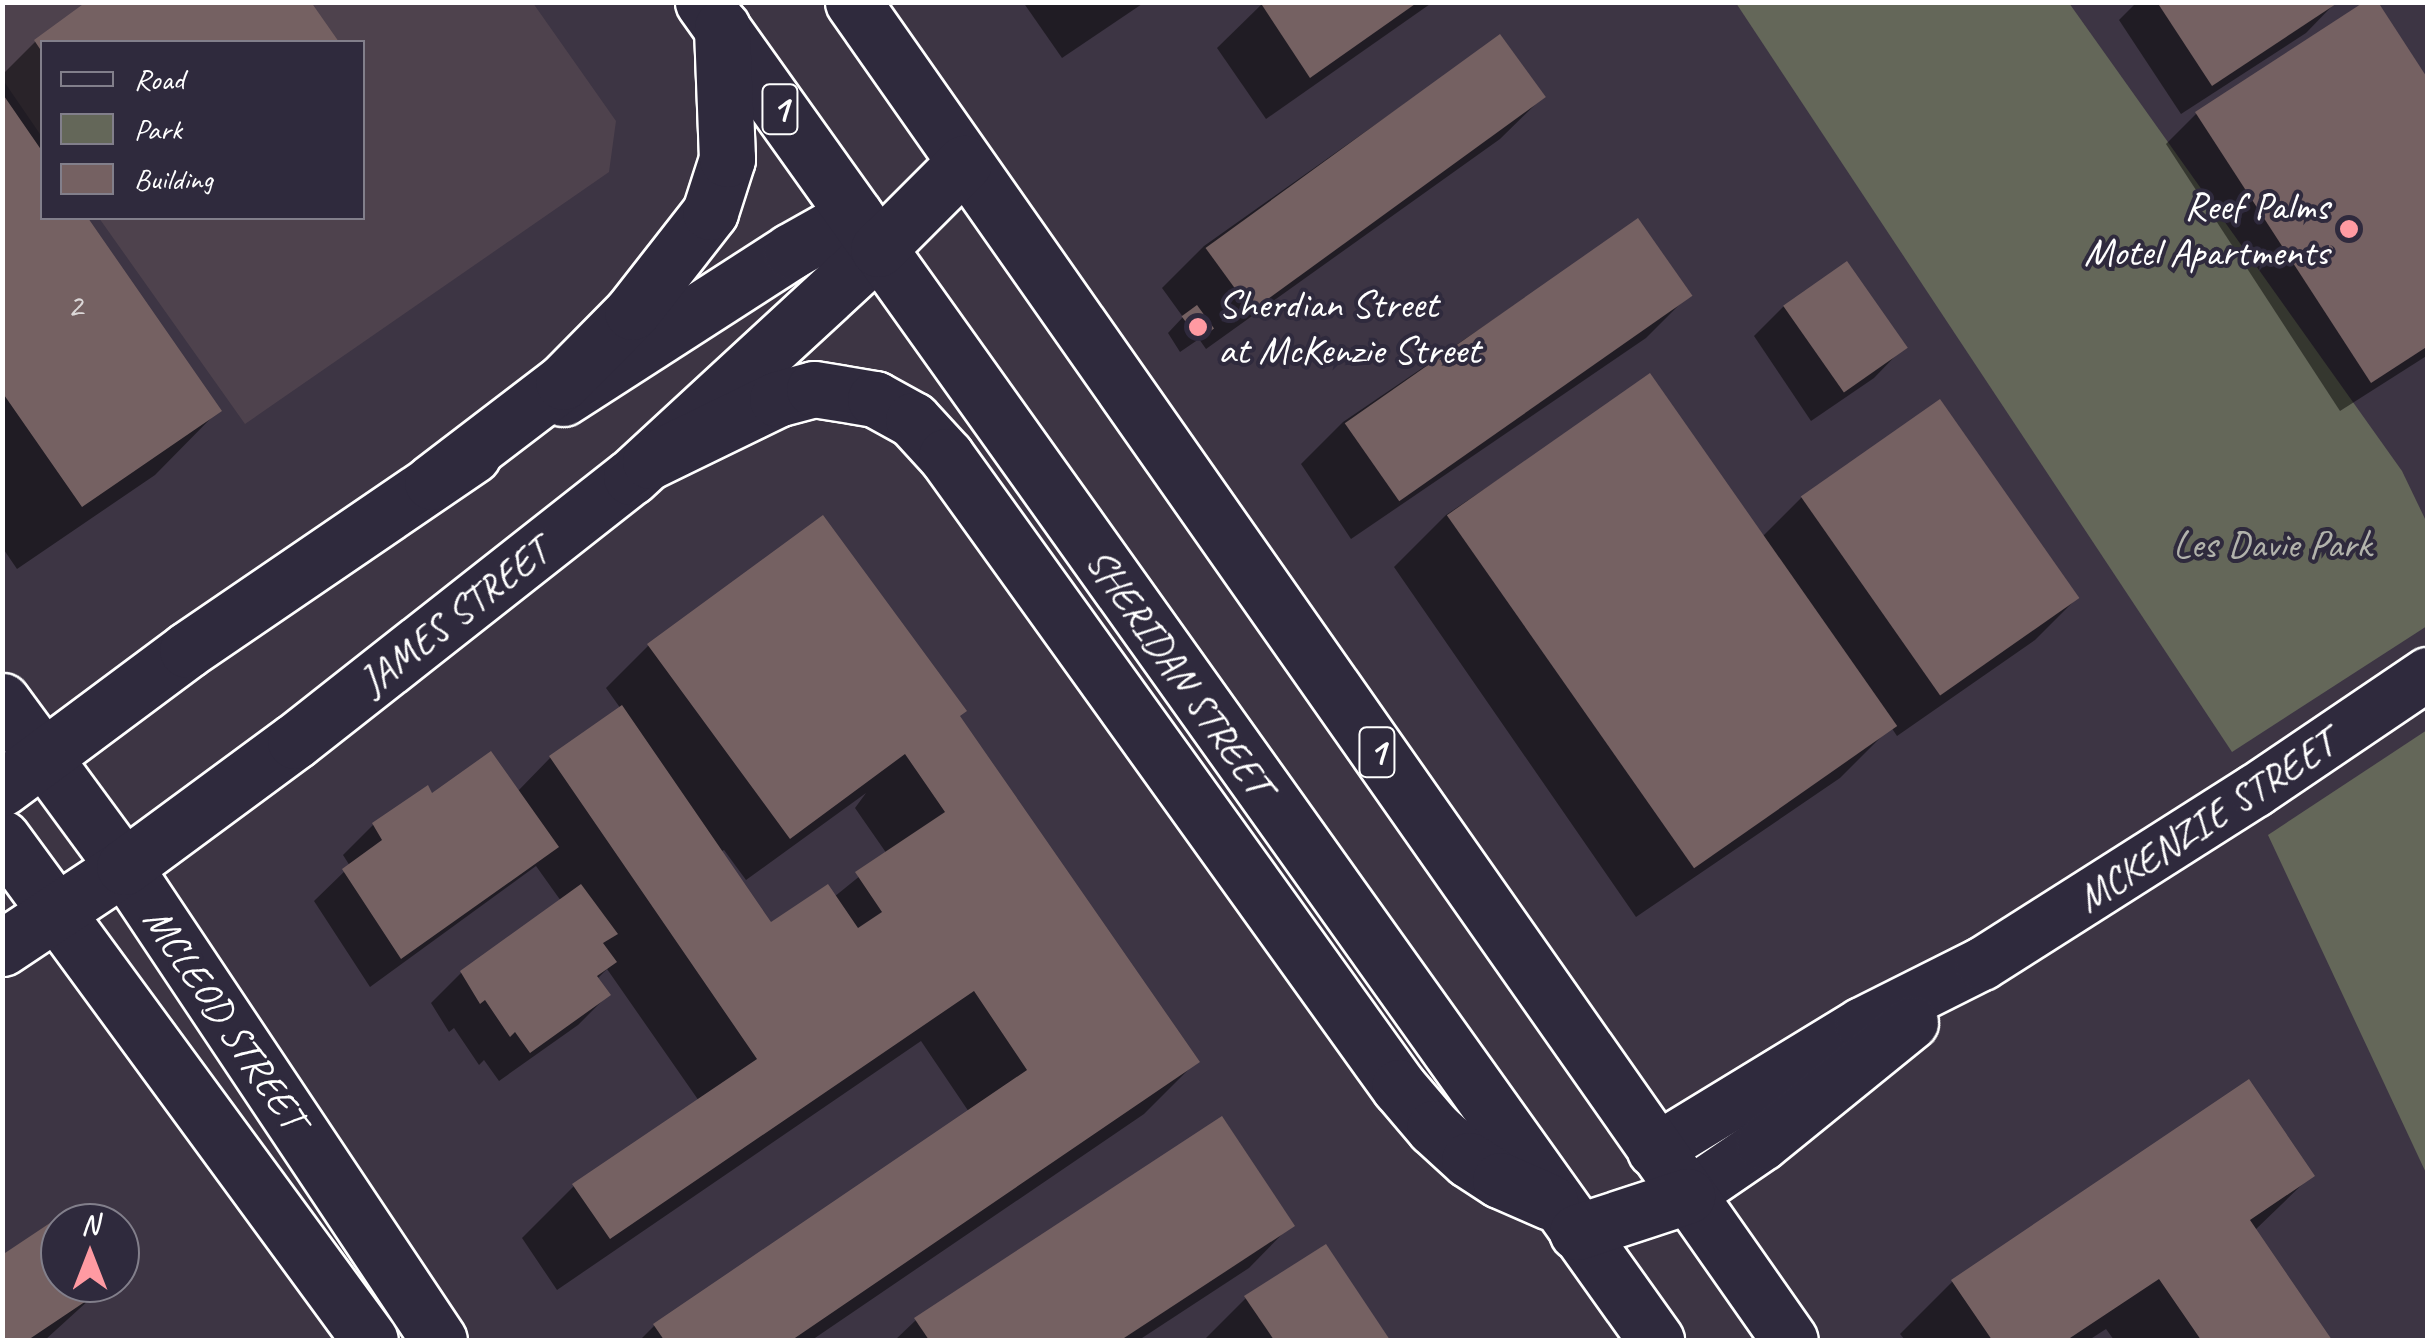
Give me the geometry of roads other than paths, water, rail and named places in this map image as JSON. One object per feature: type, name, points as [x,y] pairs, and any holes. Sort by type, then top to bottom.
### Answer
[{"type":"main road","name":"1","points":[[853,2],[1790,1340]]},
{"type":"main road","points":[[432,482],[563,382],[632,312],[710,212],[728,159],[713,15]]},
{"type":"main road","name":"SHERIDAN STREET","points":[[713,15],[1656,1340]]},
{"type":"main road","points":[[24,773],[187,650],[432,482],[791,251],[866,232],[964,163]]},
{"type":"main road","name":"JAMES STREET","points":[[2,948],[124,867],[295,740],[650,461],[866,232]]},
{"type":"main road","points":[[650,461],[778,399],[814,389],[874,399],[914,420],[946,456],[1399,1086],[1434,1128],[1469,1160],[1567,1219],[1687,1196]]},
{"type":"main road","name":"MCLEOD STREET","points":[[2,700],[24,773],[124,867],[439,1340]]},
{"type":"main road","name":"MCLEOD STREET","points":[[2,838],[370,1340]]},
{"type":"main road","points":[[1567,1219],[1654,1151]]},
{"type":"street","name":"MCKENZIE STREET","points":[[1654,1151],[1862,1024],[1982,964],[2255,792],[2428,674]]},
{"type":"street","name":"MCKENZIE STREET","points":[[1687,1196],[1816,1102],[1982,964]]},
{"type":"place","name":"Reef Palms Motel Apartments","points":[[2349,229]]},
{"type":"place","name":"Sherdian Street at McKenzie Street","points":[[1198,327]]},
{"type":"park label","name":"Les Davie Park","points":[[2272,544]]}]
